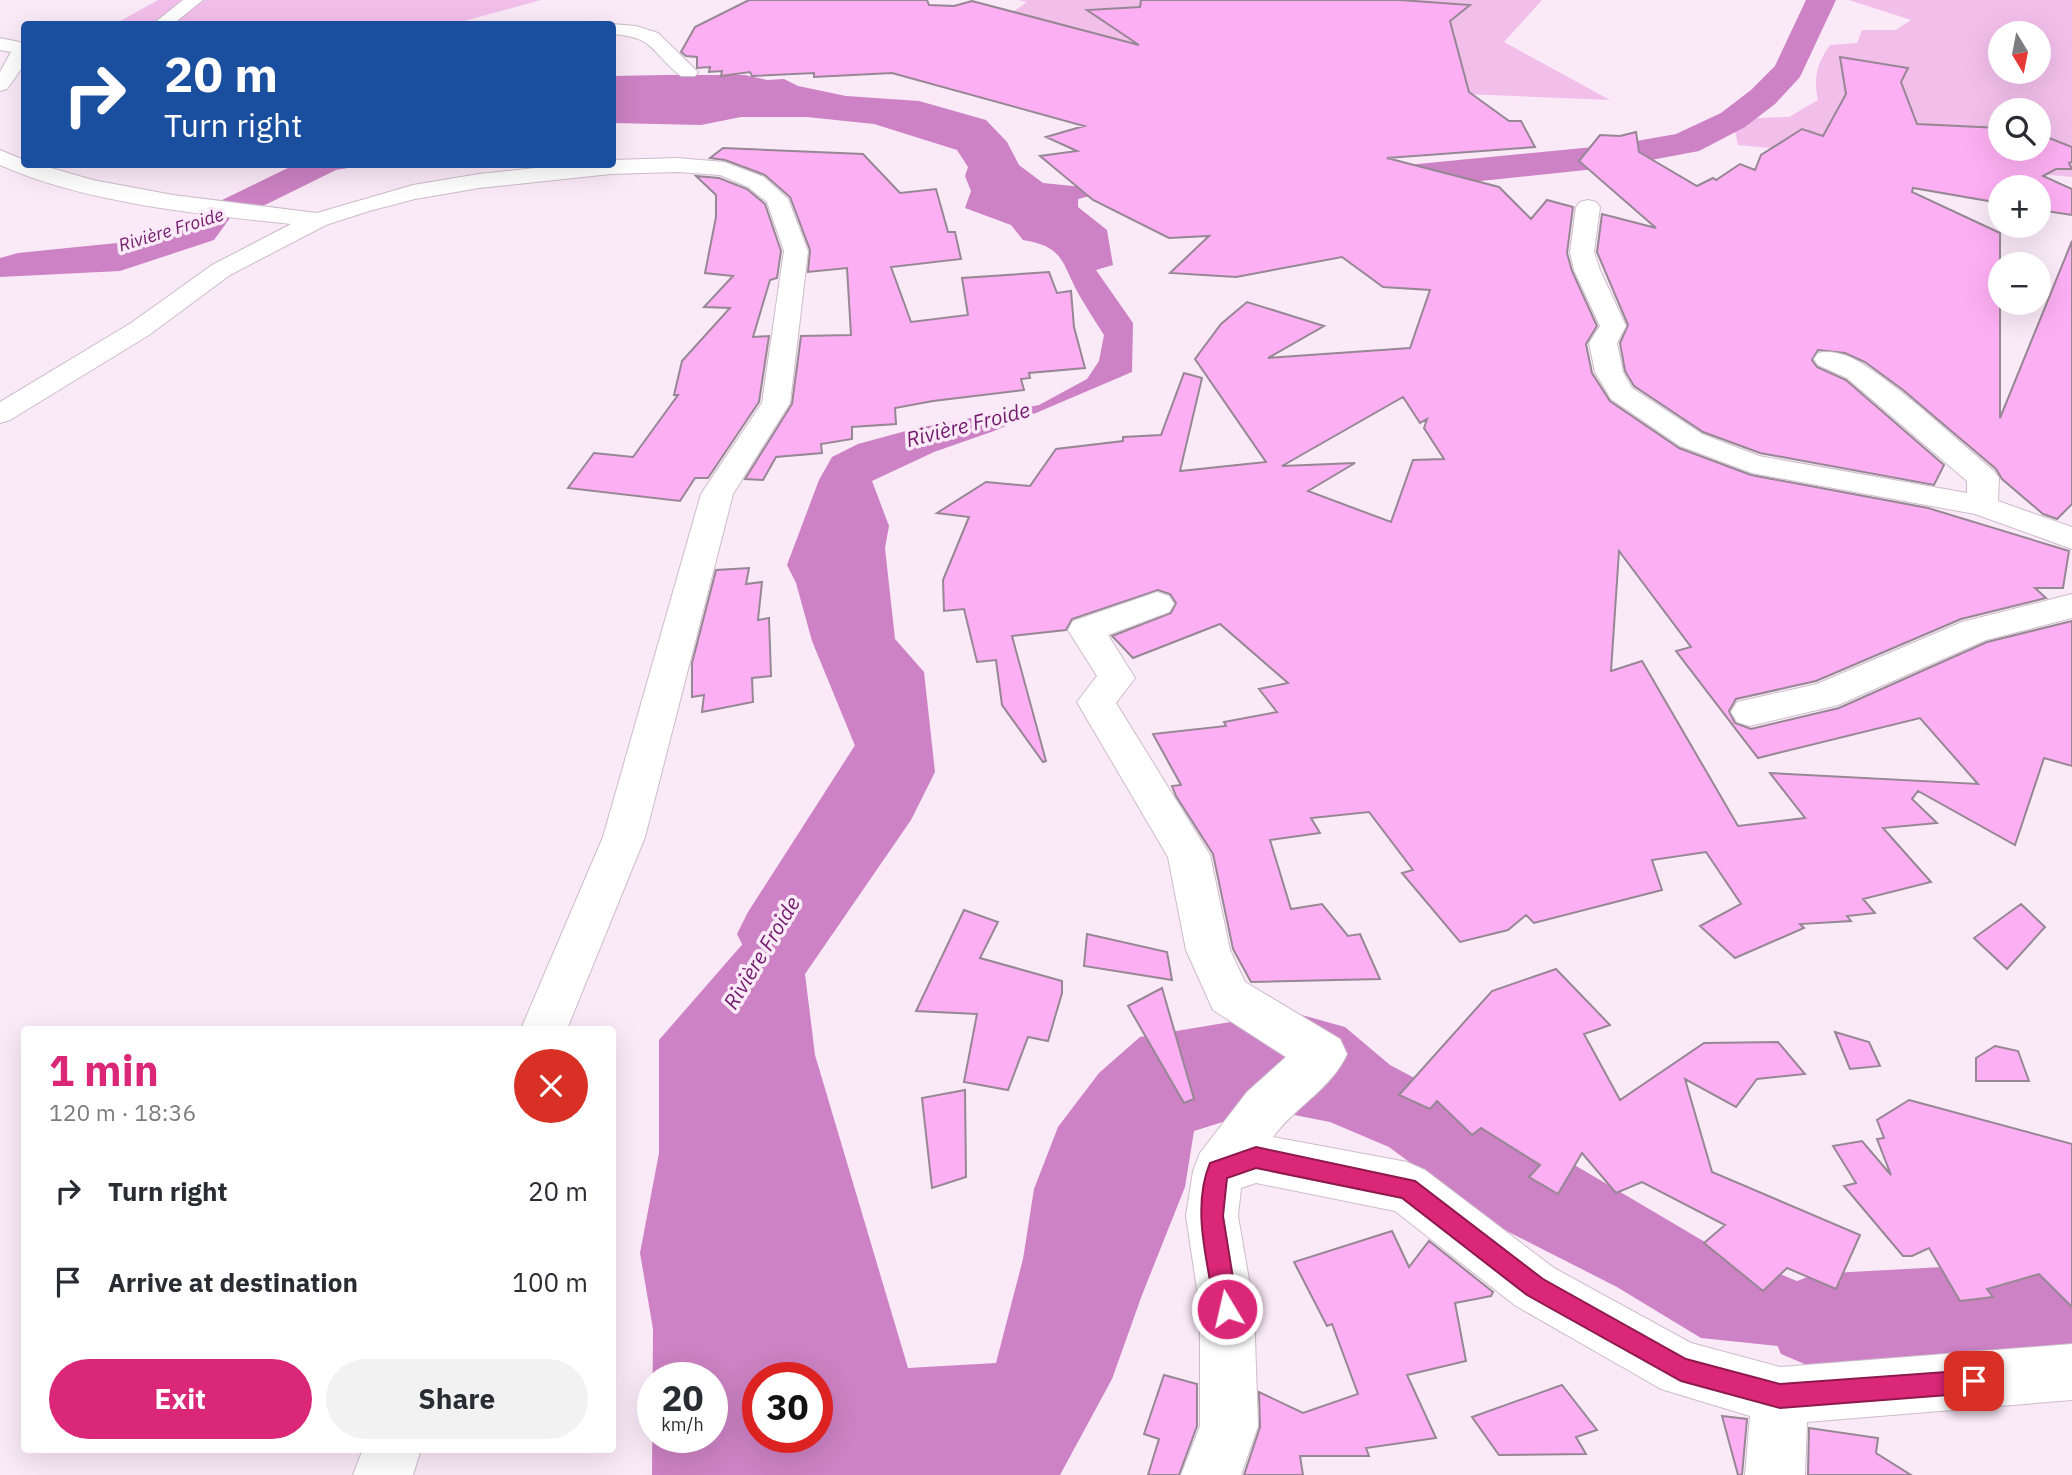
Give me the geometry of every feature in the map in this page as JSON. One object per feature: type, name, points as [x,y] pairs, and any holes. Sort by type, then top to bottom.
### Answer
[{"type":"street","points":[[166,21],[194,0]]},
{"type":"street","points":[[616,29],[640,32],[655,39],[664,52],[688,72]]},
{"type":"street","points":[[0,44],[21,48]]},
{"type":"street","points":[[0,85],[17,62],[21,51]]},
{"type":"street","points":[[0,85],[21,83]]},
{"type":"street","points":[[0,157],[21,166]]},
{"type":"street","points":[[545,1026],[624,837],[717,494],[776,403],[796,251],[777,200],[756,182],[724,169],[677,165],[616,167]]},
{"type":"street","points":[[27,168],[127,194],[201,208],[318,220]]},
{"type":"street","points":[[0,414],[140,329],[221,270],[318,220],[413,192],[479,181],[602,168]]},
{"type":"street","points":[[127,194],[139,174]]},
{"type":"street","points":[[1588,207],[1582,252],[1613,326],[1603,343],[1609,372],[1621,393],[1691,440],[1752,464],[1982,506],[2072,539]]},
{"type":"street","points":[[1828,359],[1857,372],[1983,478],[1982,506]]},
{"type":"street","points":[[1157,604],[1086,630],[1117,678],[1096,702],[1189,855],[1208,950],[1229,996],[1323,1054],[1264,1108],[1217,1171],[1212,1216],[1227,1309],[1229,1426],[1211,1475]]},
{"type":"street","points":[[1750,712],[1825,696],[1975,631],[2072,606]]},
{"type":"street","points":[[1217,1171],[1256,1157],[1407,1188],[1535,1287],[1670,1363],[1681,1369],[1780,1396],[2072,1372]]},
{"type":"street","points":[[1775,1475],[1780,1396]]},
{"type":"street","points":[[383,1475],[391,1453]]},
{"type":"shaded area","points":[[158,0],[541,0],[464,21],[121,21]]},
{"type":"shaded area","points":[[1018,0],[1542,0],[1504,42],[1610,100],[1415,92],[1060,68],[968,43],[1027,2]]},
{"type":"shaded area","points":[[1849,0],[2072,0],[2072,177],[1738,145],[1734,127],[1753,118],[1789,117],[1818,100],[1817,71],[1830,45],[1857,43],[1862,30],[1896,30],[1911,20]]},
{"type":"water","points":[[745,75],[767,80],[784,79],[798,86],[846,96],[919,101],[986,120],[1007,142],[1019,165],[1043,183],[1113,190],[1078,199],[1078,207],[1107,230],[1113,265],[1096,270],[1133,323],[1132,372],[994,431],[934,452],[872,481],[889,526],[885,548],[895,639],[924,672],[935,772],[911,820],[805,974],[815,1055],[908,1368],[996,1363],[1023,1259],[1034,1189],[1058,1127],[1099,1073],[1140,1037],[1291,1012],[1345,1027],[1390,1065],[1539,1144],[1705,1242],[1820,1291],[1898,1306],[1925,1356],[1864,1355],[1701,1338],[1617,1287],[1493,1224],[1389,1147],[1330,1122],[1264,1109],[1194,1131],[1185,1187],[1112,1379],[1060,1475],[652,1475],[652,1453],[728,1453],[728,1362],[653,1362],[653,1329],[640,1253],[659,1153],[659,1040],[868,800],[858,753],[812,641],[796,583],[787,565],[819,480],[832,457],[858,444],[913,429],[1039,405],[1087,379],[1099,361],[1104,335],[1054,251],[1023,240],[1011,225],[965,208],[971,191],[965,176],[968,167],[957,150],[874,124],[807,117],[741,117],[701,125],[616,123],[616,76]]},
{"type":"water","points":[[288,168],[348,168],[336,170],[267,204],[230,218],[214,240],[120,271],[0,277],[0,258],[18,253],[117,243],[194,221],[218,202]]},
{"type":"building","points":[[749,0],[927,0],[929,5],[954,6],[972,1],[1139,45],[1087,10],[1140,7],[1141,0],[1400,0],[1470,5],[1450,21],[1469,92],[1509,121],[1521,121],[1535,147],[1387,158],[1499,187],[1531,219],[1547,200],[1573,207],[1567,253],[1572,271],[1597,326],[1586,344],[1592,373],[1610,401],[1679,448],[1751,475],[1928,508],[2069,551],[2063,588],[2035,588],[2046,598],[1961,619],[1816,681],[1736,699],[1729,711],[1735,723],[1751,729],[1839,708],[1987,642],[2072,621],[2072,766],[2044,758],[2015,845],[1918,791],[1912,799],[1937,823],[1883,828],[1931,882],[1863,899],[1875,913],[1847,916],[1851,921],[1800,924],[1804,928],[1735,958],[1700,926],[1741,904],[1706,852],[1652,860],[1662,890],[1534,923],[1526,915],[1508,930],[1460,942],[1402,873],[1413,870],[1369,812],[1311,818],[1320,833],[1270,840],[1291,909],[1322,904],[1348,936],[1360,934],[1380,979],[1251,982],[1233,949],[1213,854],[1176,796],[1172,786],[1181,785],[1153,734],[1226,726],[1224,722],[1277,712],[1259,689],[1288,683],[1220,624],[1133,658],[1112,636],[1171,613],[1176,603],[1170,594],[1158,590],[1072,619],[1066,630],[1012,636],[1046,761],[1043,762],[1002,705],[996,660],[977,662],[964,609],[944,611],[943,580],[969,517],[937,513],[986,482],[1030,486],[1056,449],[1123,441],[1123,437],[1161,435],[1184,373],[1202,378],[1180,471],[1266,462],[1195,359],[1221,324],[1247,302],[1324,326],[1268,358],[1410,348],[1430,290],[1383,287],[1342,257],[1236,277],[1170,273],[1209,236],[1169,238],[1093,200],[1040,156],[1077,151],[1046,137],[1084,126],[892,73],[814,77],[814,73],[752,76],[750,72],[721,76],[722,71],[709,72],[710,67],[697,68],[697,57],[686,56],[681,52],[695,27]],"holes":[[[1403,397],[1420,423],[1427,419],[1424,428],[1444,459],[1413,460],[1391,522],[1308,491],[1355,463],[1282,466]],[[1619,551],[1691,647],[1676,651],[1758,758],[1920,718],[1978,784],[1770,773],[1805,818],[1738,826],[1642,661],[1611,671]]]},
{"type":"building","points":[[1840,57],[1908,68],[1901,82],[1917,124],[1988,127],[1988,161],[2051,161],[2051,139],[2072,147],[2072,162],[2069,163],[2072,169],[2056,169],[2045,175],[1988,175],[1988,201],[1913,188],[1912,192],[1988,227],[1988,238],[2000,238],[2000,252],[1988,252],[1988,315],[2000,315],[2000,418],[2042,315],[2051,315],[2051,293],[2072,241],[2072,504],[2057,519],[2043,514],[2002,479],[1996,469],[1903,390],[1865,362],[1845,353],[1818,350],[1812,360],[1817,367],[1846,380],[1944,465],[1934,485],[1760,453],[1703,432],[1634,386],[1625,371],[1620,343],[1628,325],[1597,252],[1602,214],[1656,228],[1579,161],[1600,135],[1620,136],[1636,132],[1639,152],[1697,186],[1713,178],[1716,180],[1740,164],[1755,170],[1761,155],[1802,129],[1823,136],[1846,94]]},
{"type":"building","points":[[723,148],[863,154],[900,193],[936,189],[948,232],[955,232],[961,259],[891,267],[911,322],[968,315],[962,278],[1049,272],[1057,293],[1071,291],[1074,327],[1085,368],[1029,373],[1030,378],[1021,379],[1024,390],[895,408],[896,424],[852,427],[852,439],[821,444],[822,453],[776,457],[763,480],[745,479],[792,404],[801,336],[851,335],[847,268],[808,272],[810,250],[790,197],[765,175],[725,160],[710,158]]},
{"type":"building","points":[[696,176],[719,178],[747,189],[765,204],[781,251],[777,278],[770,280],[753,337],[769,336],[759,402],[708,478],[695,478],[680,501],[568,488],[594,453],[633,457],[678,395],[674,395],[682,361],[730,308],[704,307],[733,276],[705,273],[716,217],[716,195]]},
{"type":"building","points":[[2051,180],[2072,189],[2072,215],[2051,212]]},
{"type":"building","points":[[749,568],[746,584],[762,582],[758,620],[769,618],[771,676],[752,678],[753,702],[702,712],[704,695],[692,697],[692,663],[716,570]]},
{"type":"building","points":[[2021,904],[2045,927],[2007,969],[1974,938]]},
{"type":"building","points":[[964,910],[998,922],[980,958],[1062,981],[1062,993],[1048,1041],[1028,1037],[1008,1090],[964,1082],[977,1014],[916,1011]]},
{"type":"building","points":[[1087,934],[1167,952],[1172,980],[1084,966]]},
{"type":"building","points":[[1556,969],[1610,1025],[1584,1034],[1620,1100],[1704,1043],[1778,1042],[1805,1074],[1757,1079],[1736,1107],[1685,1079],[1712,1172],[1860,1235],[1836,1289],[1787,1268],[1763,1291],[1704,1243],[1725,1225],[1642,1182],[1616,1193],[1582,1153],[1558,1194],[1529,1177],[1540,1165],[1481,1128],[1472,1135],[1437,1101],[1430,1109],[1399,1095],[1492,991]]},
{"type":"building","points":[[1162,988],[1194,1099],[1184,1103],[1128,1006]]},
{"type":"building","points":[[1835,1032],[1869,1042],[1880,1066],[1850,1069]]},
{"type":"building","points":[[1995,1046],[2018,1051],[2029,1081],[1976,1081],[1976,1058]]},
{"type":"building","points":[[965,1090],[966,1177],[932,1188],[922,1098]]},
{"type":"building","points":[[1909,1100],[2072,1144],[2072,1307],[2039,1274],[1987,1289],[1993,1297],[1960,1301],[1929,1248],[1912,1256],[1903,1256],[1844,1186],[1856,1183],[1833,1146],[1862,1141],[1891,1175],[1877,1139],[1884,1138],[1877,1120]]},
{"type":"building","points":[[1392,1231],[1409,1267],[1429,1241],[1493,1292],[1491,1296],[1455,1303],[1466,1361],[1407,1375],[1436,1438],[1366,1448],[1369,1456],[1300,1456],[1303,1475],[1244,1475],[1260,1427],[1259,1392],[1303,1413],[1358,1394],[1332,1324],[1327,1326],[1294,1262]]},
{"type":"building","points":[[1164,1375],[1197,1384],[1197,1426],[1179,1475],[1148,1475],[1159,1439],[1144,1434]]},
{"type":"building","points":[[1562,1385],[1597,1430],[1576,1437],[1586,1454],[1499,1455],[1472,1417]]},
{"type":"building","points":[[1722,1416],[1747,1419],[1742,1475],[1738,1475]]},
{"type":"building","points":[[1809,1428],[1878,1438],[1876,1453],[1911,1475],[1808,1475]]},
{"type":"waterway","points":[[1358,179],[1395,179],[1614,156],[1686,143],[1733,120],[1763,97],[1789,70],[1821,0]]},
{"type":"waterway","name":"Rivière Froide","points":[[774,934],[892,740],[873,706]]},
{"type":"waterway","points":[[1814,1321],[2072,1306]]},
{"type":"route","points":[[1227,1309],[1212,1216],[1217,1171],[1256,1157],[1407,1188],[1535,1287],[1681,1369],[1780,1396],[1974,1381]]}]
